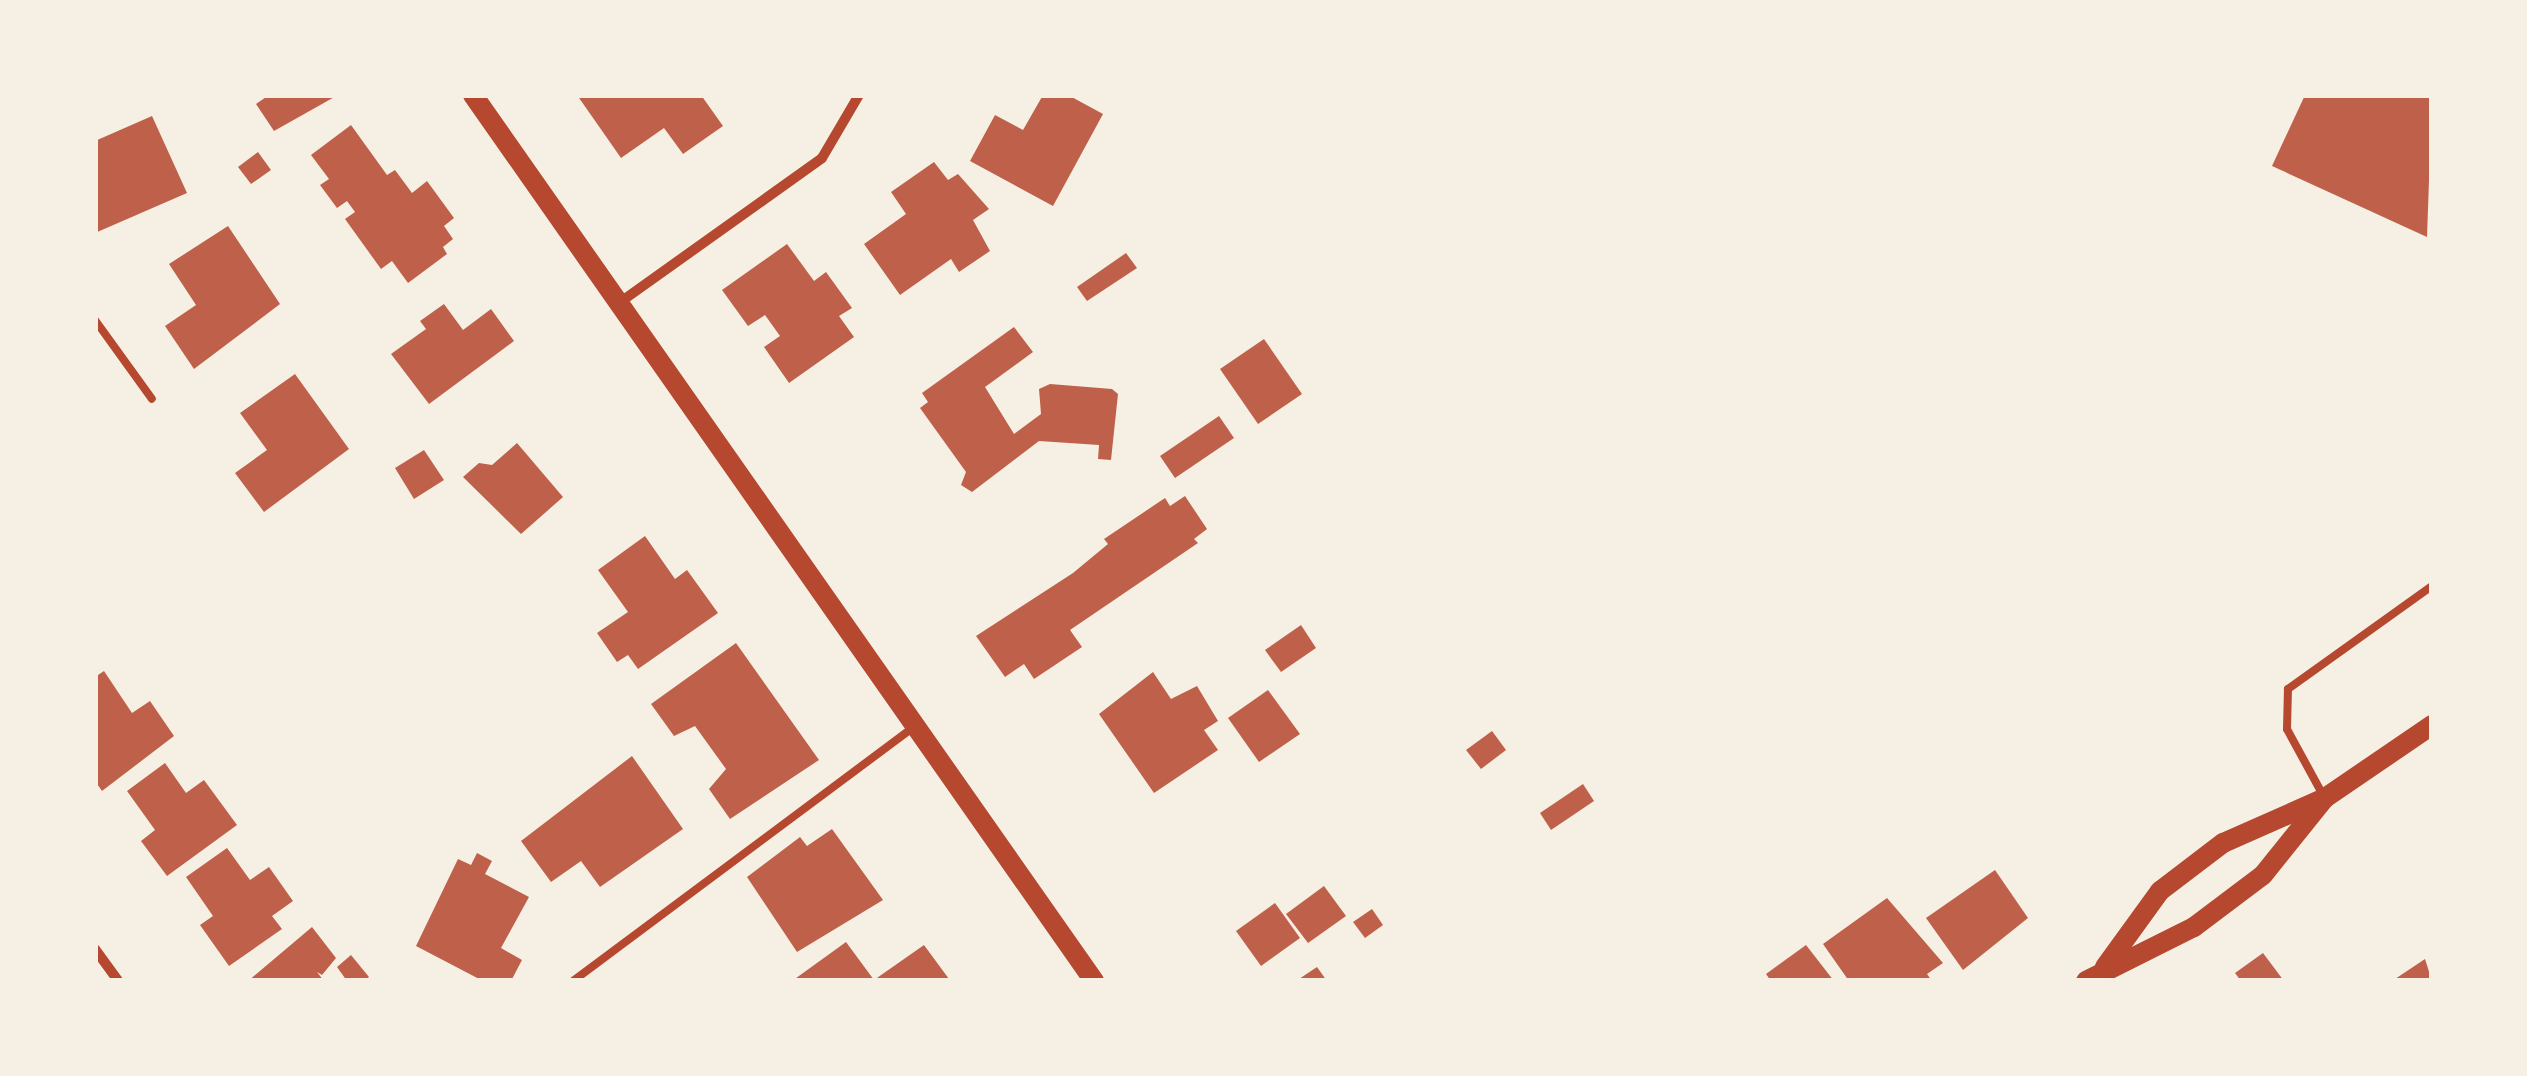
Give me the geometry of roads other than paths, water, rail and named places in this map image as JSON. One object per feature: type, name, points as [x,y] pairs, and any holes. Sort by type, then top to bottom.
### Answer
[{"type":"main road","points":[[473,95],[1094,981]]},
{"type":"main road","points":[[2105,967],[2160,891],[2223,843],[2325,798],[2432,724]]},
{"type":"main road","points":[[2086,981],[2105,967],[2194,927],[2263,875],[2325,798]]},
{"type":"street","points":[[618,303],[822,158],[859,95]]},
{"type":"street","points":[[95,949],[118,981]]},
{"type":"lane","points":[[95,320],[152,399]]},
{"type":"lane","points":[[2325,798],[2287,729],[2288,689],[2432,586]]},
{"type":"lane","points":[[574,981],[917,724]]}]
